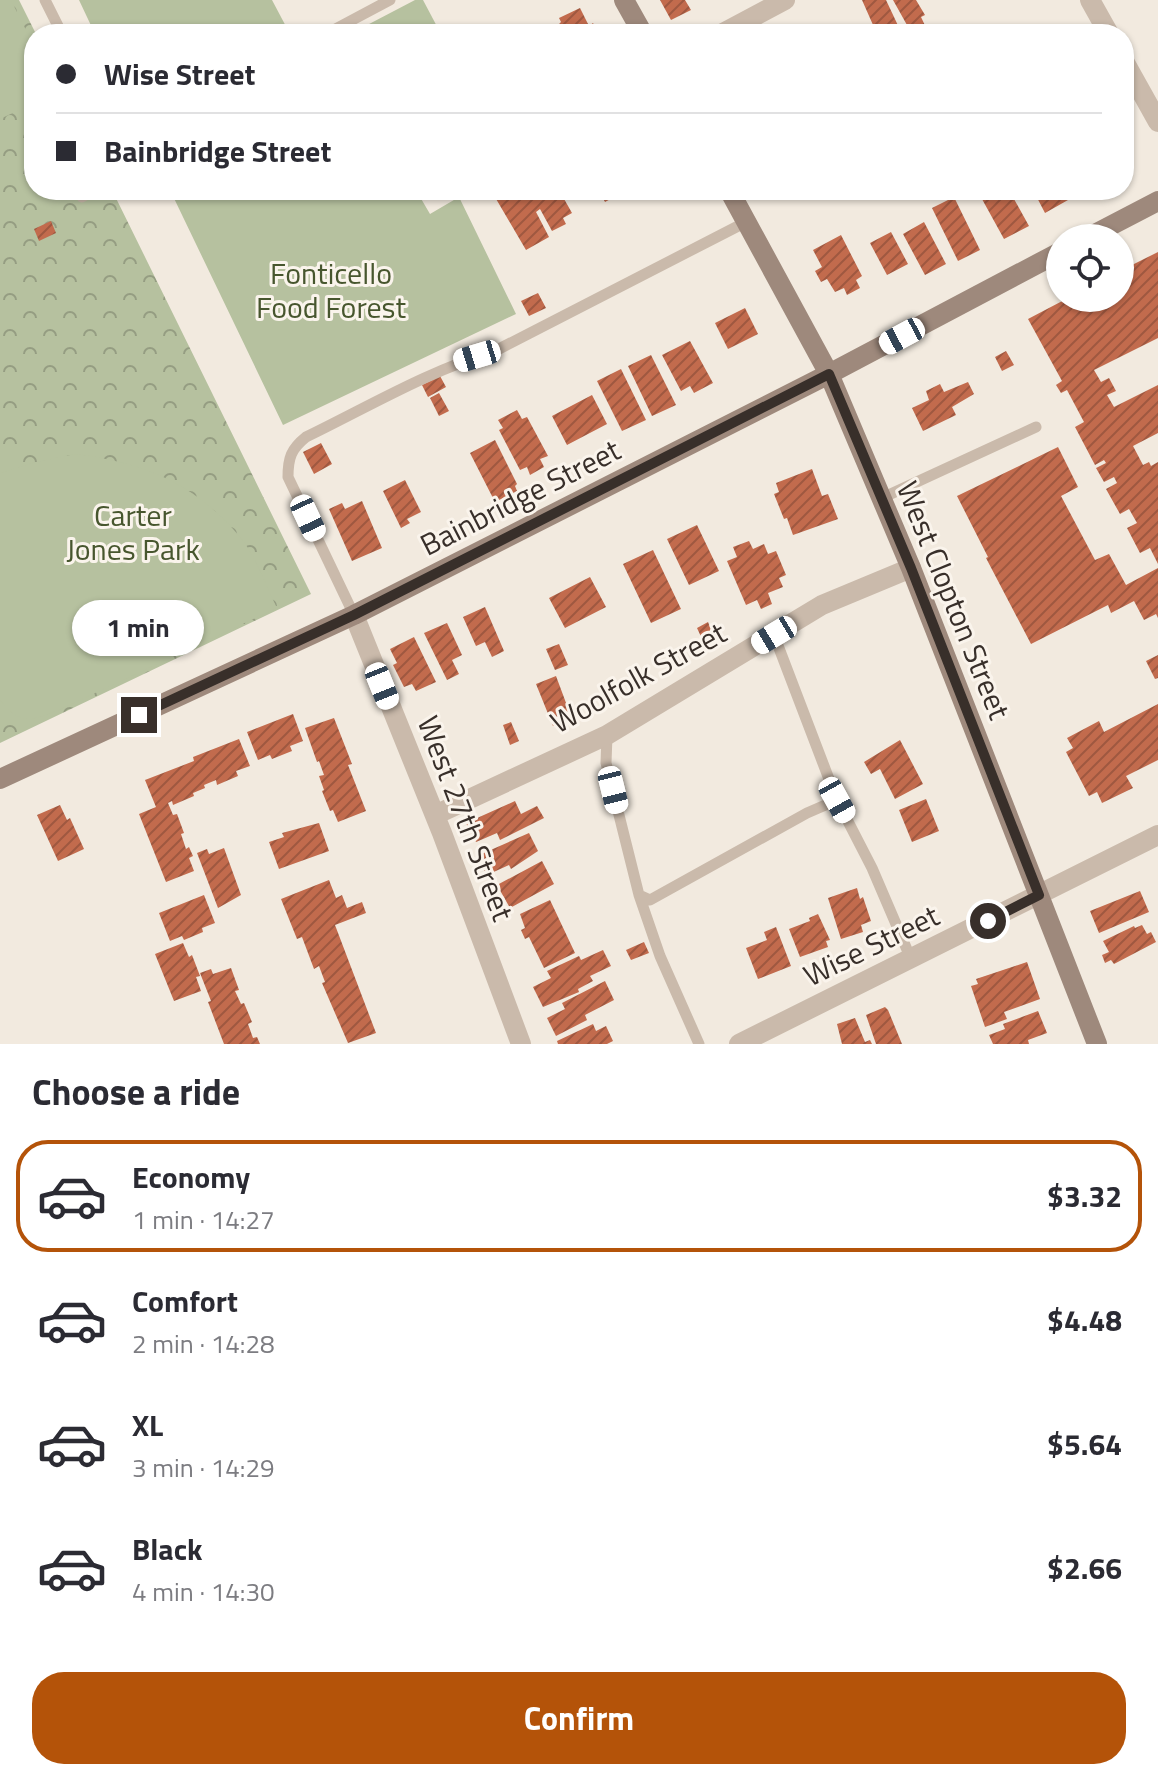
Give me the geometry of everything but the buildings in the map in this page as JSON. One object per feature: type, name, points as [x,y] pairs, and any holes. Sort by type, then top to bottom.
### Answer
[{"type":"street","points":[[624,0],[637,24]]},
{"type":"street","points":[[740,24],[785,0]]},
{"type":"street","points":[[1090,0],[1103,24]]},
{"type":"street","points":[[1134,79],[1158,122]]},
{"type":"street","name":"West Clopton Street","points":[[734,200],[829,374],[911,568],[1097,1044]]},
{"type":"street","points":[[1114,224],[1157,202]]},
{"type":"street","name":"Bainbridge Street","points":[[0,779],[354,615],[829,374],[1046,259]]},
{"type":"street","name":"Woolfolk Street","points":[[435,815],[607,735],[832,600],[911,568]]},
{"type":"street","name":"West 27th Street","points":[[354,615],[435,815],[521,1044]]},
{"type":"street","name":"Wise Street","points":[[739,1044],[1158,835]]},
{"type":"lane","points":[[45,0],[57,24]]},
{"type":"lane","points":[[345,24],[390,0]]},
{"type":"lane","points":[[354,615],[288,477],[292,448],[306,437],[428,375],[495,351],[746,222]]},
{"type":"lane","points":[[882,498],[1036,427]]},
{"type":"lane","points":[[774,635],[837,800],[872,868],[911,959]]},
{"type":"lane","points":[[607,735],[606,763],[639,895],[660,956],[699,1044]]},
{"type":"lane","points":[[639,895],[650,900],[807,813],[837,800]]},
{"type":"green space","name":"Carter Jones Park","points":[[0,0],[19,0],[31,24],[24,24],[24,200],[117,200],[311,594],[0,743]]},
{"type":"green space","points":[[0,0],[11,0],[24,26],[24,108],[0,119]]},
{"type":"green space","points":[[79,0],[272,0],[285,24],[90,24]]},
{"type":"green space","points":[[415,0],[423,0],[436,24],[369,24]]},
{"type":"green space","name":"Fonticello Food Forest","points":[[175,200],[422,200],[430,214],[454,200],[460,200],[516,314],[283,425]]},
{"type":"green space","points":[[75,454],[145,470],[166,478],[205,502],[246,545],[277,608],[61,709],[35,718],[21,718],[0,700],[0,473]]},
{"type":"route","points":[[139,715],[354,615],[829,374],[911,568],[1039,895],[988,921]]}]
